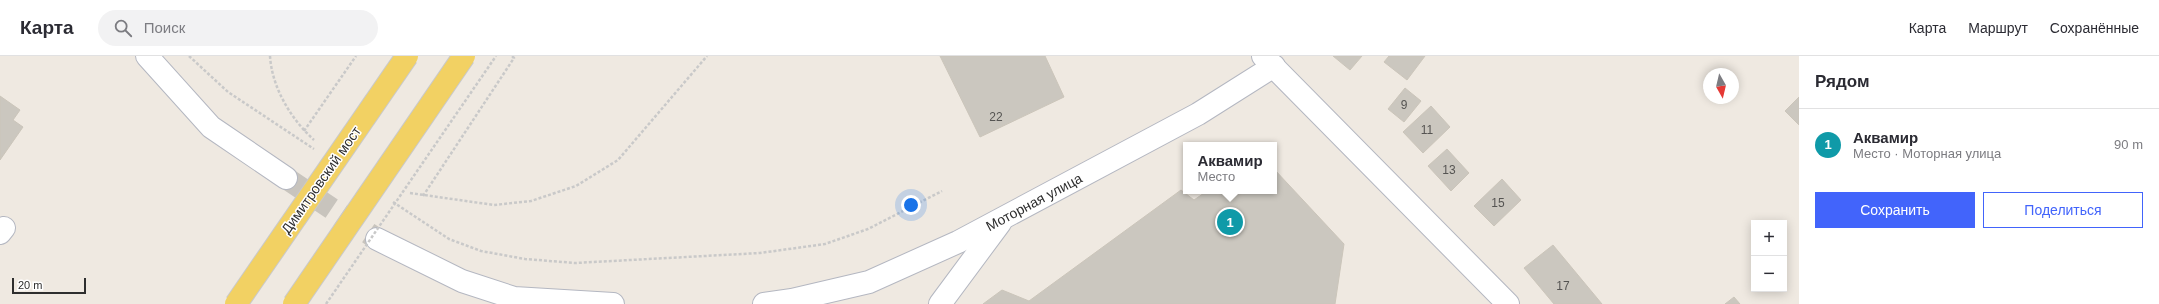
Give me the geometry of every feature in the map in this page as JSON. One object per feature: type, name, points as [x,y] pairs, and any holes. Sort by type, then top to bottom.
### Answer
[{"type":"main road","name":"Димитровский мост","points":[[236,304],[407,56]]},
{"type":"main road","points":[[294,304],[464,56]]},
{"type":"street","points":[[146,56],[211,127],[286,178]]},
{"type":"street","points":[[1268,61],[1508,304]]},
{"type":"street","name":"Моторная улица","points":[[764,304],[792,300],[869,282],[958,242],[1198,114],[1268,61]]},
{"type":"street","points":[[940,304],[1003,219]]},
{"type":"street","points":[[377,239],[462,281],[514,298],[612,304]]},
{"type":"path","points":[[189,56],[228,92],[320,153]]},
{"type":"path","points":[[270,56],[283,102],[304,131],[314,140]]},
{"type":"path","points":[[304,131],[356,56]]},
{"type":"path","points":[[326,304],[496,56]]},
{"type":"path","points":[[424,196],[514,58],[512,56]]},
{"type":"path","points":[[410,193],[494,205],[531,201],[576,186],[618,160],[707,56]]},
{"type":"path","points":[[393,201],[449,239],[481,251],[525,259],[575,263],[760,254],[825,244],[868,229],[942,191]]},
{"type":"building","points":[[940,56],[1045,56],[1064,97],[980,137]]},
{"type":"building","points":[[1333,56],[1362,56],[1350,70]]},
{"type":"building","points":[[1389,56],[1425,56],[1407,80],[1384,62]]},
{"type":"building","points":[[1405,88],[1421,101],[1404,122],[1388,109]]},
{"type":"building","points":[[0,96],[20,110],[13,120],[23,127],[0,160]]},
{"type":"building","points":[[1799,97],[1799,125],[1785,111]]},
{"type":"building","points":[[1431,106],[1450,127],[1423,153],[1403,132]]},
{"type":"building","points":[[1447,149],[1469,173],[1451,191],[1428,166]]},
{"type":"building","points":[[1277,172],[1344,244],[1335,304],[983,304],[1002,290],[1029,301],[1181,190],[1183,194],[1186,194],[1194,200],[1203,194],[1277,194]]},
{"type":"building","points":[[1502,179],[1521,200],[1494,226],[1474,206]]},
{"type":"building","points":[[1553,245],[1602,304],[1554,304],[1524,268]]},
{"type":"building","points":[[1734,297],[1740,304],[1725,304]]},
{"type":"tunnel","points":[[286,178],[377,239]]},
{"type":"place","name":"Аквамир","points":[[1230,222]]}]
